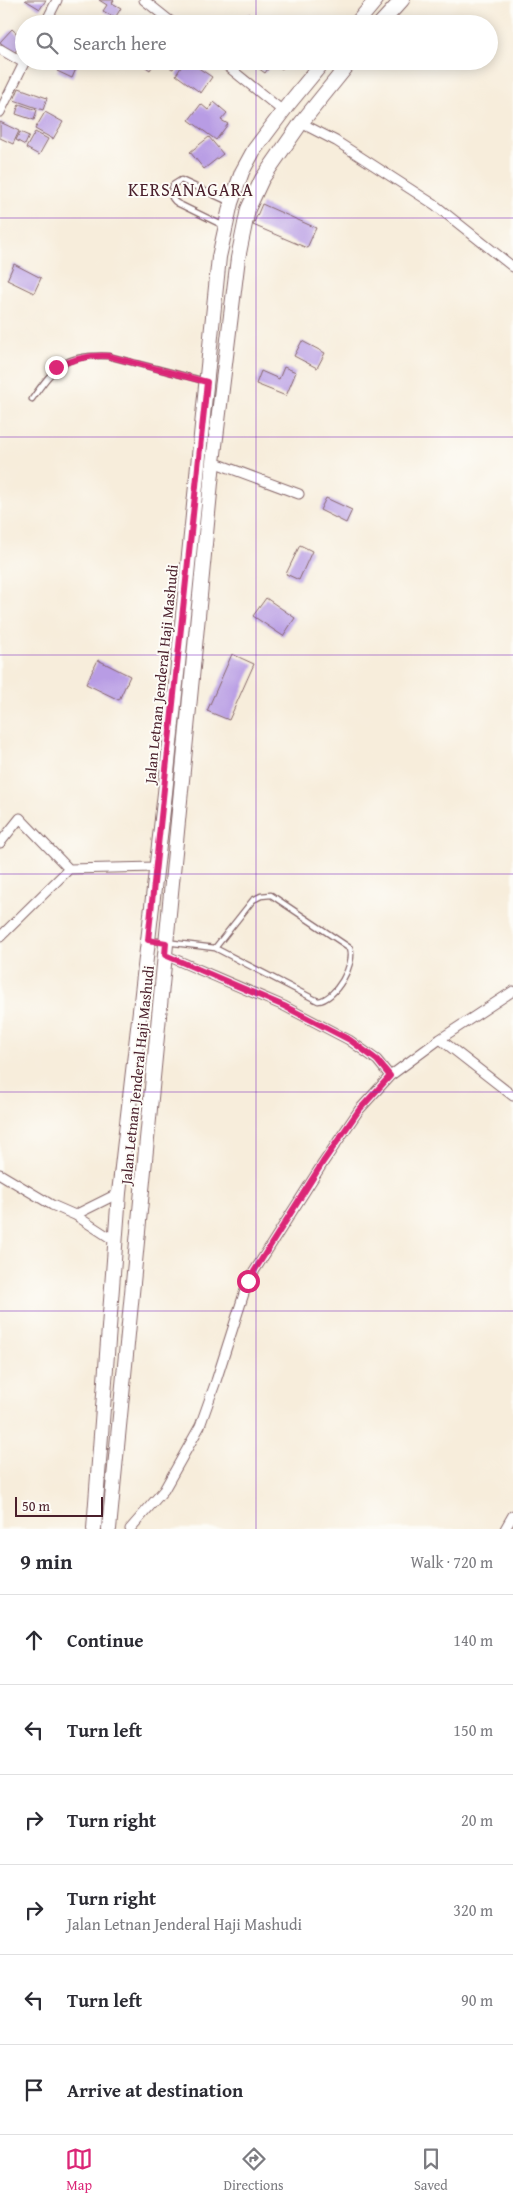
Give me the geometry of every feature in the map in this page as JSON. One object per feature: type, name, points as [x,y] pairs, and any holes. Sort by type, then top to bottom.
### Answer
[{"type":"main road","points":[[388,15],[402,0]]},
{"type":"main road","points":[[364,15],[374,3],[380,15]]},
{"type":"main road","name":"Jalan Letnan Jenderal Haji Mashudi","points":[[94,1529],[119,1193],[156,867],[220,258],[225,226],[242,172],[254,150],[317,70]]},
{"type":"main road","name":"Jalan Letnan Jenderal Haji Mashudi","points":[[109,1529],[213,462],[238,258],[248,208],[262,179],[301,123],[344,70]]},
{"type":"main road","points":[[220,258],[238,258]]},
{"type":"street","points":[[50,15],[57,0]]},
{"type":"street","points":[[144,0],[163,15]]},
{"type":"street","points":[[0,49],[15,57]]},
{"type":"street","points":[[0,112],[21,70]]},
{"type":"street","points":[[232,70],[284,112]]},
{"type":"street","points":[[301,123],[336,141],[435,205],[513,267]]},
{"type":"street","points":[[213,462],[299,494]]},
{"type":"street","points":[[0,843],[20,818],[69,868]]},
{"type":"street","points":[[0,937],[69,868],[156,867]]},
{"type":"street","points":[[165,949],[350,1040],[377,1060],[390,1076]]},
{"type":"street","points":[[130,1529],[164,1490],[200,1426],[214,1389],[248,1281],[323,1162],[359,1110],[390,1076],[440,1038],[513,991]]},
{"type":"street","points":[[440,1038],[513,1096]]},
{"type":"street","points":[[0,1174],[52,1205],[75,1215],[116,1241]]},
{"type":"street","points":[[75,1215],[119,1193]]},
{"type":"street","points":[[505,1529],[513,1515]]},
{"type":"lane","points":[[225,226],[177,203],[172,198],[172,189],[176,182],[181,180],[231,203]]},
{"type":"lane","points":[[32,399],[56,367],[77,358],[92,355],[108,356],[207,382]]},
{"type":"lane","points":[[148,940],[165,949],[215,948],[318,1001],[324,1000],[331,995],[352,962],[350,948],[271,895],[261,896],[253,900],[215,948]]},
{"type":"building","points":[[25,0],[46,0],[40,9]]},
{"type":"building","points":[[99,0],[114,0],[112,3],[121,8],[117,15],[110,15],[103,11],[107,5]]},
{"type":"building","points":[[12,29],[15,32],[15,52],[13,54],[0,42]]},
{"type":"building","points":[[58,70],[76,70],[72,78]]},
{"type":"building","points":[[179,70],[202,70],[212,77],[201,93],[176,75]]},
{"type":"building","points":[[19,88],[47,98],[43,110],[14,100]]},
{"type":"building","points":[[214,102],[227,113],[221,120],[228,124],[216,140],[189,120],[201,104],[208,110]]},
{"type":"building","points":[[19,104],[37,110],[34,120],[16,114]]},
{"type":"building","points":[[45,112],[63,122],[53,139],[35,129]]},
{"type":"building","points":[[0,122],[19,131],[13,144],[0,138]]},
{"type":"building","points":[[20,132],[29,136],[25,145],[16,140]]},
{"type":"building","points":[[35,132],[48,139],[39,155],[26,148]]},
{"type":"building","points":[[209,137],[223,154],[204,169],[190,152]]},
{"type":"building","points":[[262,204],[316,228],[307,248],[253,225]]},
{"type":"building","points":[[14,264],[41,278],[34,293],[7,280]]},
{"type":"building","points":[[302,341],[325,353],[317,368],[294,356]]},
{"type":"building","points":[[284,367],[296,372],[286,396],[256,384],[261,371],[279,379]]},
{"type":"building","points":[[326,498],[352,510],[346,523],[320,510]]},
{"type":"building","points":[[300,545],[312,551],[299,580],[286,574]]},
{"type":"building","points":[[266,598],[295,618],[283,636],[253,616]]},
{"type":"building","points":[[232,654],[254,664],[229,720],[207,711]]},
{"type":"building","points":[[98,660],[130,676],[119,700],[86,684]]},
{"type":"district","name":"KERSANAGARA","points":[[191,189]]},
{"type":"route","points":[[56,367],[77,358],[92,355],[108,356],[207,382],[148,940],[166,943],[165,955],[284,1006],[350,1040],[377,1060],[390,1076],[359,1110],[323,1162],[248,1281]]}]
